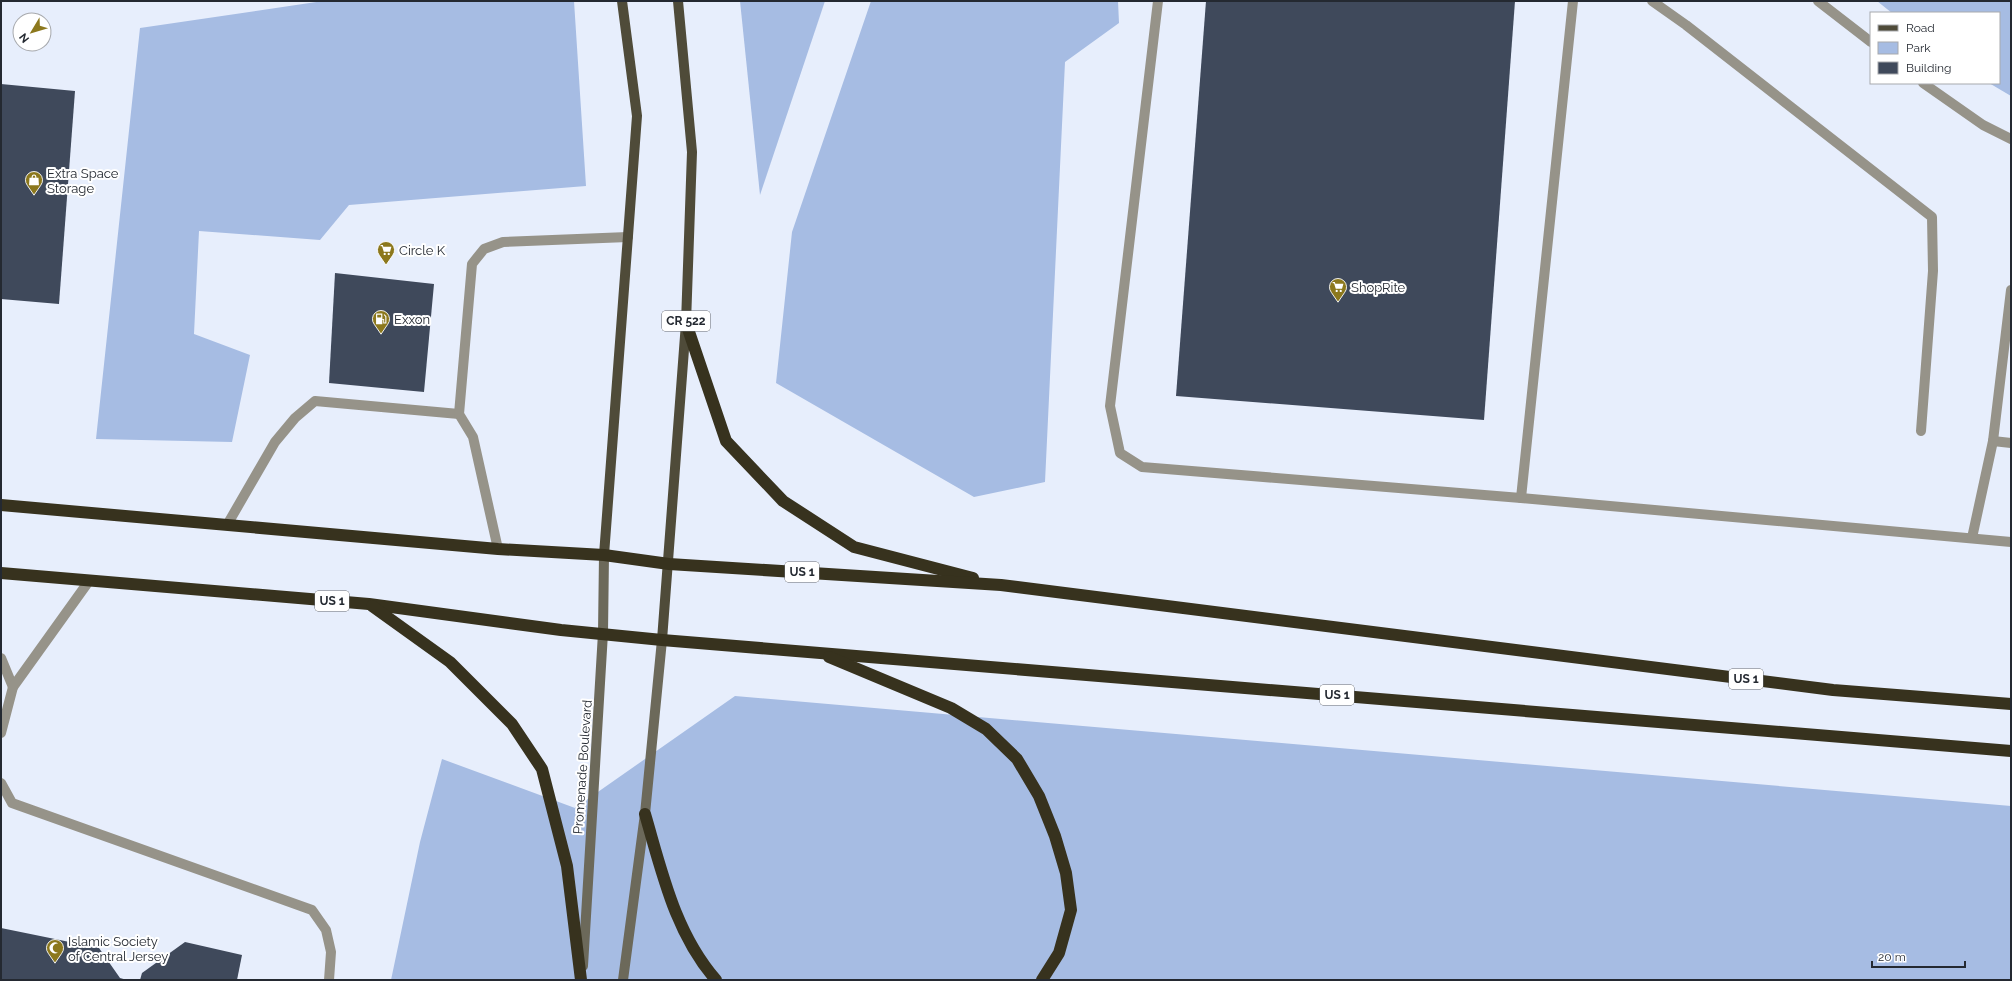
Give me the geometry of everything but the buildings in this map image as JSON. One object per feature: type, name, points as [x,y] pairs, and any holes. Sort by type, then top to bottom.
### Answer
[{"type":"highway","points":[[686,322],[726,441],[783,501],[854,547],[1001,585]]},
{"type":"highway","name":"US 1","points":[[1,505],[498,549],[604,555],[669,564],[1001,585],[1833,690],[2011,704]]},
{"type":"highway","name":"US 1","points":[[1,573],[369,604],[561,630],[662,640],[2011,751]]},
{"type":"highway","points":[[369,604],[450,662],[512,724],[542,769],[568,866],[582,980]]},
{"type":"highway","points":[[819,652],[951,708],[986,729],[1017,759],[1039,796],[1055,836],[1066,873],[1071,910],[1059,953],[1042,980]]},
{"type":"highway","points":[[645,814],[671,901],[686,935],[704,966],[716,980]]},
{"type":"main road","points":[[604,555],[637,116],[622,1]]},
{"type":"main road","name":"CR 522","points":[[662,640],[669,564],[686,322],[692,152],[678,1]]},
{"type":"street","name":"Promenade Boulevard","points":[[582,980],[603,633],[604,555]]},
{"type":"street","name":"CR 522","points":[[623,980],[645,814],[662,640]]},
{"type":"lane","points":[[1158,1],[1110,406],[1120,453],[1142,467],[1521,498],[2011,542]]},
{"type":"lane","points":[[1521,498],[1573,1]]},
{"type":"lane","points":[[1652,1],[1686,25],[1932,217],[1933,272],[1921,432]]},
{"type":"lane","points":[[1818,1],[1870,41]]},
{"type":"lane","points":[[1924,84],[1983,125],[2011,139]]},
{"type":"lane","points":[[498,549],[473,437],[459,414],[472,264],[484,249],[503,242],[628,237]]},
{"type":"lane","points":[[1972,538],[1992,441],[2011,290]]},
{"type":"lane","points":[[227,525],[275,442],[295,418],[315,401],[459,414]]},
{"type":"lane","points":[[1992,441],[2011,443]]},
{"type":"lane","points":[[1,734],[13,687],[89,581]]},
{"type":"lane","points":[[1,658],[13,687]]},
{"type":"lane","points":[[1,783],[12,803],[312,910],[326,930],[331,952],[329,980]]},
{"type":"green space","points":[[323,1],[574,1],[586,186],[349,205],[320,240],[199,231],[194,334],[250,355],[232,442],[96,439],[140,28]]},
{"type":"green space","points":[[740,1],[825,1],[760,195]]},
{"type":"green space","points":[[871,1],[1118,1],[1119,23],[1065,62],[1045,482],[974,497],[776,383],[792,232]]},
{"type":"green space","points":[[1877,1],[2011,1],[2011,96],[1991,84],[2000,84],[2000,12],[1891,12]]},
{"type":"green space","points":[[735,696],[2011,806],[2011,980],[391,980],[420,842],[442,759],[575,808]]},
{"type":"place","name":"Extra Space Storage","points":[[34,195]]},
{"type":"place","name":"Circle K","points":[[386,265]]},
{"type":"place","name":"ShopRite","points":[[1338,302]]},
{"type":"place","name":"Exxon","points":[[381,334]]},
{"type":"place","name":"Islamic Society of Central Jersey","points":[[55,963]]}]
